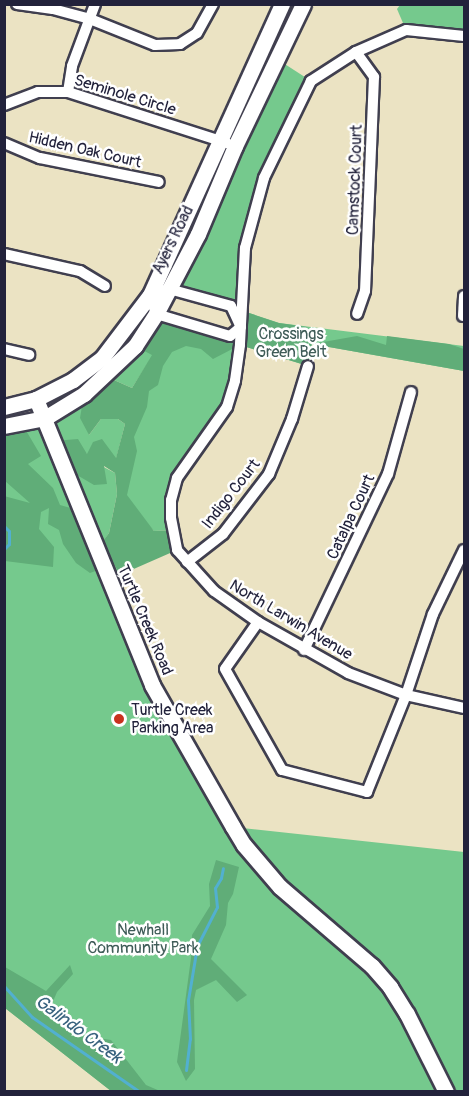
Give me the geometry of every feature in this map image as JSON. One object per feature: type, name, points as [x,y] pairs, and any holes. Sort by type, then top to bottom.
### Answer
[{"type":"street","points":[[17,4],[53,9],[90,19],[155,45],[180,44],[197,33],[213,4]]},
{"type":"street","points":[[68,92],[72,66],[95,4]]},
{"type":"street","name":"Ayers Road","points":[[4,407],[36,399],[73,380],[102,358],[121,337],[150,295],[282,4]]},
{"type":"street","name":"Ayers Road","points":[[4,426],[45,418],[84,394],[135,346],[156,314],[198,234],[235,146],[303,4]]},
{"type":"street","name":"North Larwin Avenue","points":[[465,36],[406,30],[356,52],[311,81],[264,178],[245,248],[241,327],[235,381],[226,407],[177,478],[171,500],[171,518],[177,550],[214,591],[258,622],[348,673],[406,695],[465,708]]},
{"type":"street","name":"Camstock Court","points":[[356,52],[374,76],[365,291],[357,314]]},
{"type":"street","name":"Seminole Circle","points":[[4,105],[38,92],[68,92],[235,146]]},
{"type":"street","name":"Hidden Oak Court","points":[[4,143],[40,158],[159,182]]},
{"type":"street","points":[[4,254],[80,271],[105,286]]},
{"type":"street","points":[[169,290],[231,306],[241,327],[230,336],[156,314],[150,295],[169,290]]},
{"type":"street","points":[[464,316],[465,296]]},
{"type":"street","points":[[4,349],[29,355]]},
{"type":"street","name":"Indigo Court","points":[[187,562],[223,534],[269,474],[292,419],[308,366]]},
{"type":"street","name":"Catalpa Court","points":[[304,650],[388,474],[411,392]]},
{"type":"street","name":"Turtle Creek Road","points":[[36,399],[152,685],[238,836],[280,887],[372,966],[390,987],[446,1092]]},
{"type":"street","points":[[258,622],[225,669],[282,770],[368,792],[406,695],[433,614],[465,550]]},
{"type":"green space","points":[[400,5],[464,5],[464,36],[406,30],[397,9]]},
{"type":"green space","name":"Crossings Green Belt","points":[[277,59],[311,81],[264,178],[245,248],[243,311],[279,323],[464,346],[464,371],[312,344],[308,366],[240,345],[227,407],[177,478],[173,530],[154,531],[120,495],[151,358],[132,388],[105,376],[135,346],[230,336],[241,327],[231,306],[169,289]]},
{"type":"green space","name":"Crossings Green Belt","points":[[243,311],[279,323],[307,327],[312,344],[308,366],[240,345],[213,359],[201,349],[186,346],[172,352],[163,366],[158,385],[149,391],[147,407],[134,437],[137,451],[127,495],[154,531],[173,530],[177,550],[120,575],[114,564],[90,573],[76,563],[63,544],[59,530],[48,524],[49,508],[41,512],[39,529],[54,547],[53,567],[5,561],[4,496],[30,503],[5,481],[5,426],[21,422],[41,456],[28,464],[53,488],[60,505],[81,511],[97,549],[109,533],[117,494],[115,473],[104,466],[107,484],[94,485],[65,468],[54,441],[78,439],[87,454],[93,442],[102,439],[116,458],[125,424],[118,419],[101,419],[89,435],[80,418],[84,394],[105,376],[132,388],[152,355],[135,346],[156,314],[230,336]]},
{"type":"green space","points":[[357,336],[386,345],[387,336],[449,344],[464,349],[464,371],[312,344]]},
{"type":"green space","name":"Newhall Community Park","points":[[84,394],[89,435],[101,419],[118,419],[125,424],[116,459],[87,454],[55,441],[115,473],[117,494],[109,533],[97,550],[105,568],[114,563],[120,575],[109,580],[129,631],[233,827],[464,852],[464,1091],[111,1091],[5,1008],[4,426]]},
{"type":"green space","points":[[216,860],[239,867],[233,894],[228,903],[226,925],[211,959],[247,995],[237,1002],[216,980],[196,990],[194,1000],[195,1069],[186,1081],[177,1062],[192,935],[210,906],[209,884]]},
{"type":"green space","points":[[70,965],[73,974],[57,992],[49,1011],[67,1020],[85,1036],[111,1040],[146,1085],[160,1091],[111,1091],[5,1008],[5,967],[46,991]]},
{"type":"waterway","name":"Galindo Creek","points":[[4,526],[9,531],[9,544],[4,549]]},
{"type":"waterway","points":[[186,1070],[190,1039],[188,1000],[197,946],[217,907],[215,888],[221,878],[223,868]]},
{"type":"waterway","name":"Galindo Creek","points":[[4,986],[32,1017],[140,1092]]},
{"type":"place","name":"Turtle Creek Parking Area","points":[[119,719]]}]
